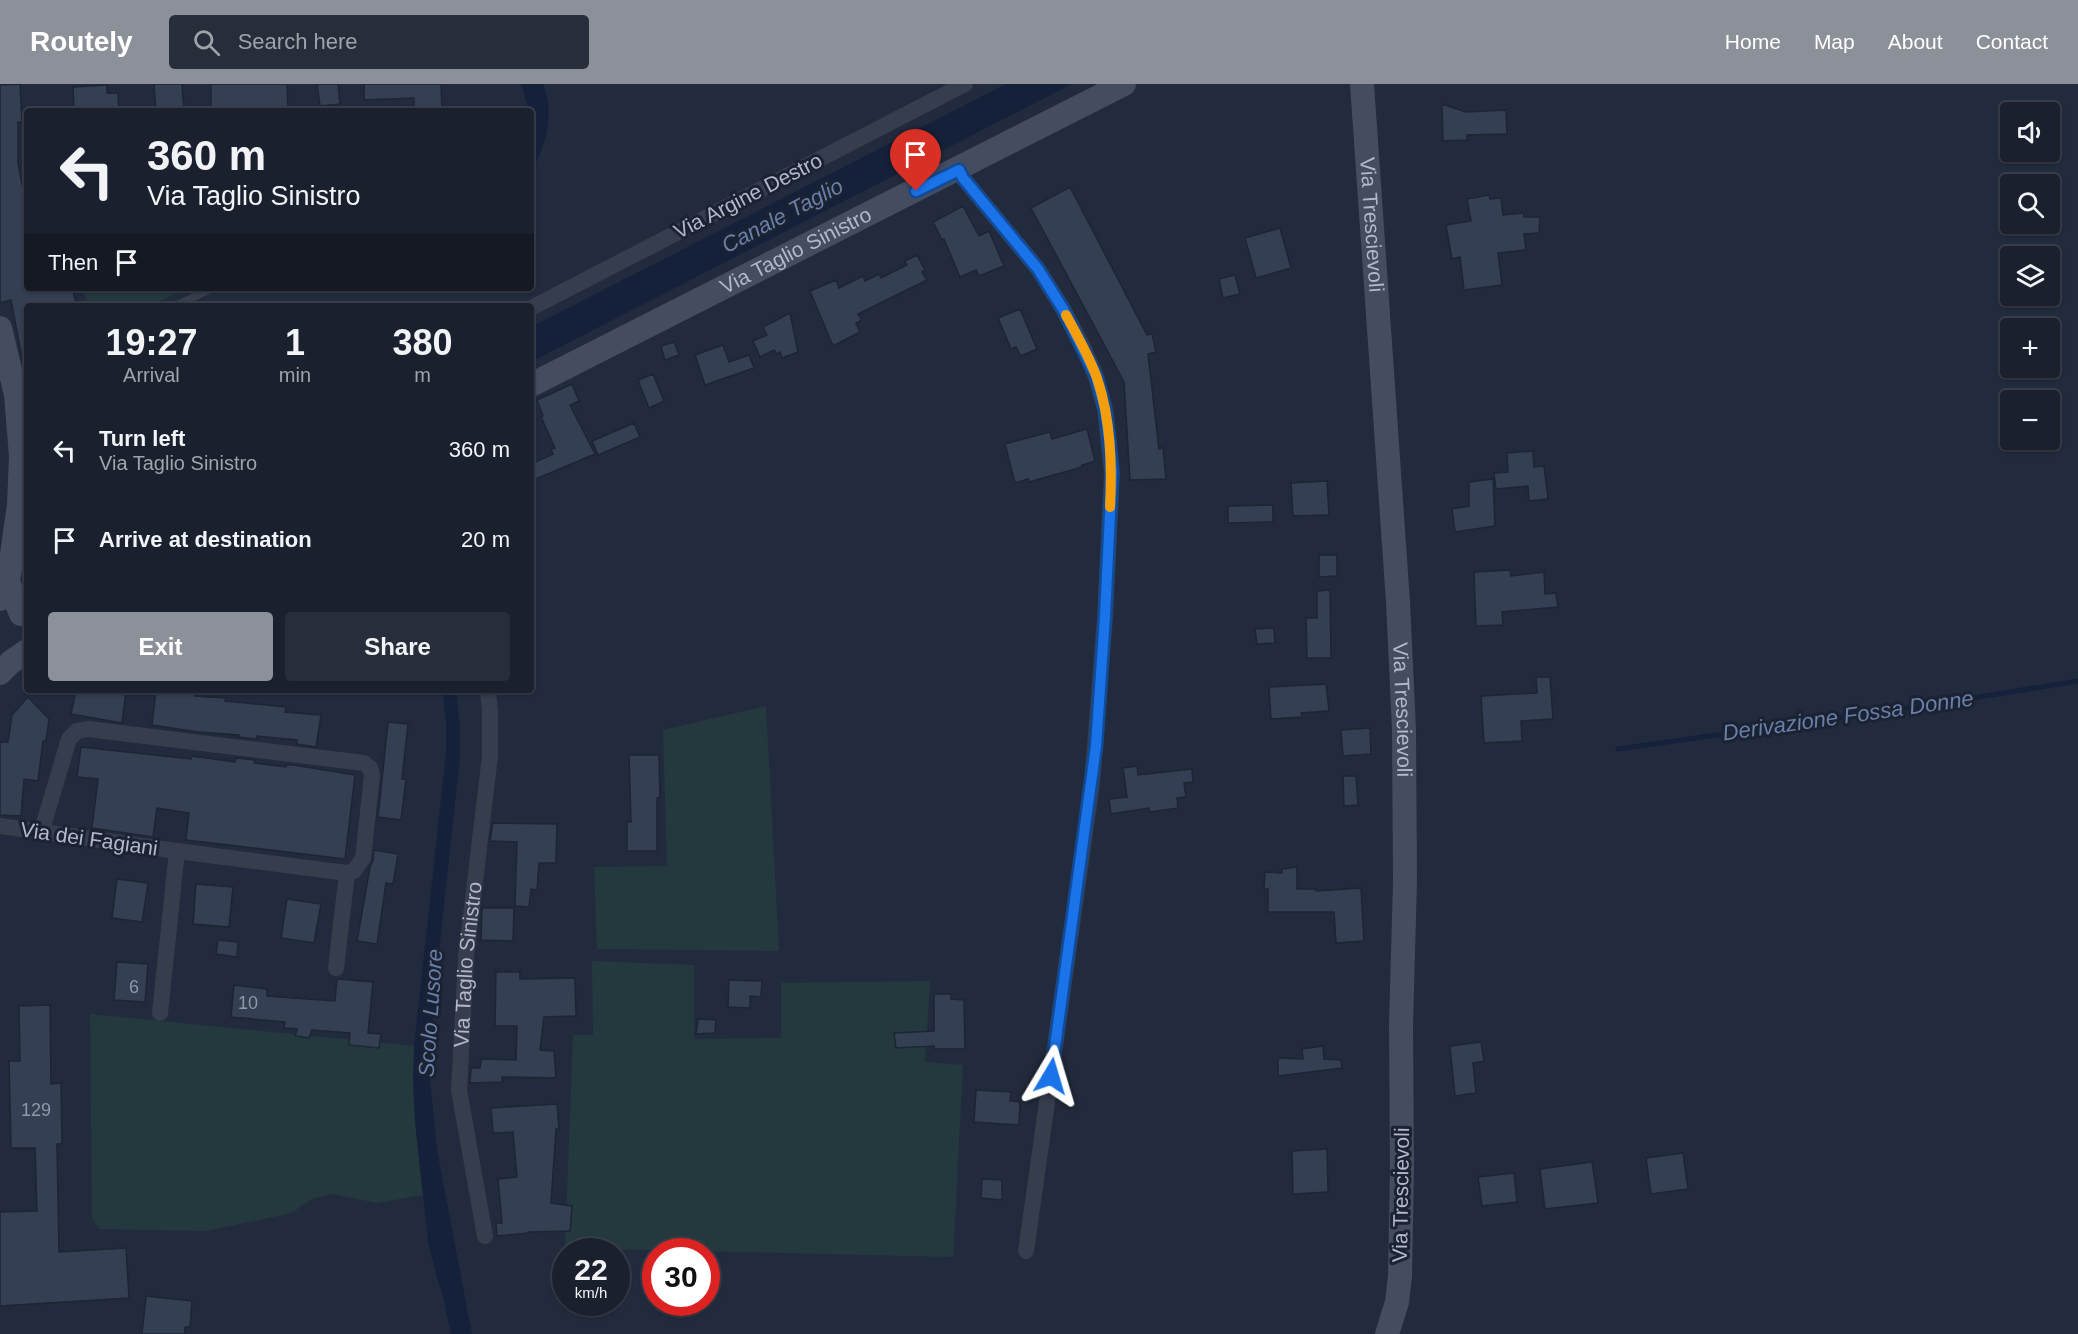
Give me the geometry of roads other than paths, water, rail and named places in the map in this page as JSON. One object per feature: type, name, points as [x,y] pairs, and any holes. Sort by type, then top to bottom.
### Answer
[{"type":"main road","name":"Via Taglio Sinistro","points":[[534,384],[1124,84]]},
{"type":"main road","name":"Via Trescievoli","points":[[1362,84],[1398,602],[1404,752],[1401,1252],[1397,1302],[1387,1334]]},
{"type":"main road","points":[[0,328],[16,386],[21,456],[19,505],[8,567],[16,617]]},
{"type":"main road","points":[[0,672],[16,652]]},
{"type":"street","name":"Via Argine Destro","points":[[534,306],[965,84]]},
{"type":"street","points":[[959,170],[963,178],[1038,269],[1084,349],[1096,376],[1105,409],[1112,473],[1105,616],[1092,784],[1026,1251]]},
{"type":"street","name":"Via Taglio Sinistro","points":[[485,1236],[459,1090],[466,957],[490,756],[488,693]]},
{"type":"street","points":[[41,833],[69,739],[77,731],[88,729],[364,763],[370,768],[372,775],[363,858],[354,871],[347,873],[336,968]]},
{"type":"street","name":"Via dei Fagiani","points":[[0,826],[177,852],[347,873]]},
{"type":"street","name":"Via dei Fagiani","points":[[160,1013],[177,852]]},
{"type":"lane","points":[[181,303],[207,291]]},
{"type":"water","points":[[521,84],[543,84],[547,96],[548,129],[534,166],[534,108],[528,108]]},
{"type":"water","name":"Canale Taglio","points":[[1006,84],[1072,84],[534,360],[534,325]]},
{"type":"water","name":"Scolo Lusore","points":[[442,693],[456,693],[460,725],[460,757],[434,998],[430,1079],[437,1150],[472,1334],[451,1334],[428,1241],[415,1122],[413,1080],[414,1046],[446,753],[446,723]]},
{"type":"waterway","name":"Derivazione Fossa Donne","points":[[1618,749],[2078,681]]}]
